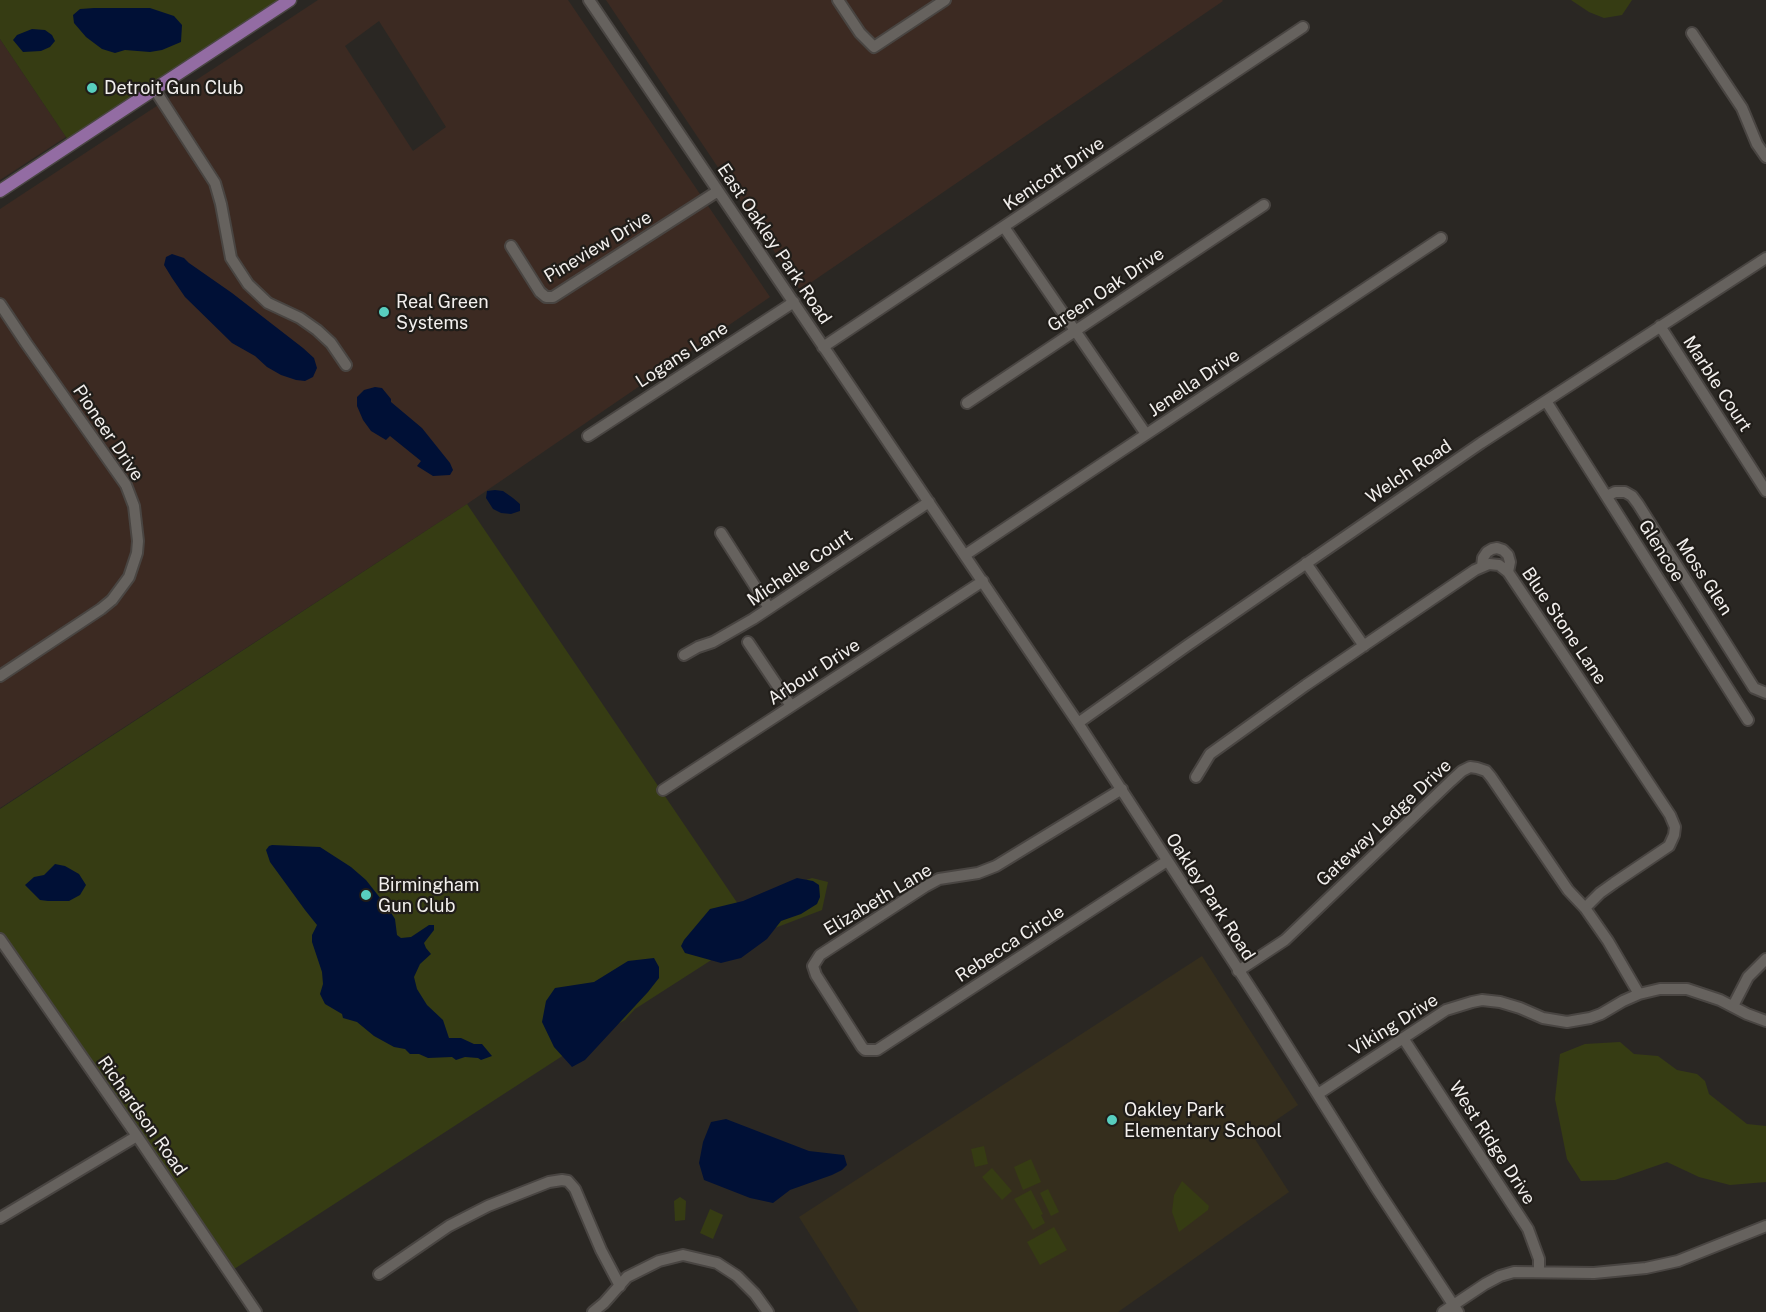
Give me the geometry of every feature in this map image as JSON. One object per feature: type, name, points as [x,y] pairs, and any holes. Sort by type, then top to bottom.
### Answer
[{"type":"main road","points":[[0,191],[290,0]]},
{"type":"street","points":[[838,0],[860,33],[873,47],[945,0]]},
{"type":"street","name":"East Oakley Park Road","points":[[589,2],[929,502]]},
{"type":"street","name":"Kenicott Drive","points":[[823,347],[1303,27]]},
{"type":"street","points":[[1692,33],[1743,108],[1757,144],[1766,157]]},
{"type":"street","points":[[155,90],[215,183],[231,258],[248,284],[268,303],[300,318],[317,330],[331,343],[346,365]]},
{"type":"street","name":"Pineview Drive","points":[[511,246],[540,292],[546,297],[553,297],[718,191]]},
{"type":"street","name":"Green Oak Drive","points":[[967,403],[1264,205]]},
{"type":"street","points":[[1005,227],[1146,434]]},
{"type":"street","name":"Jenella Drive","points":[[965,555],[1441,238]]},
{"type":"street","name":"Welch Road","points":[[1078,723],[1436,473],[1766,258]]},
{"type":"street","name":"Logans Lane","points":[[588,436],[794,302]]},
{"type":"street","name":"Pioneer Drive","points":[[0,304],[126,485],[134,506],[138,541],[137,553],[129,577],[112,600],[0,676]]},
{"type":"street","name":"Marble Court","points":[[1660,326],[1766,490]]},
{"type":"street","name":"Glencoe","points":[[1546,401],[1748,720]]},
{"type":"street","name":"Moss Glen","points":[[1606,496],[1615,492],[1625,492],[1632,496],[1754,688],[1766,693]]},
{"type":"street","name":"Oakley Park Road","points":[[929,502],[1122,789],[1456,1308]]},
{"type":"street","name":"Michelle Court","points":[[684,655],[753,619],[929,502]]},
{"type":"street","points":[[721,533],[769,608]]},
{"type":"street","points":[[1196,777],[1210,754],[1482,566],[1487,552],[1492,549],[1505,552],[1509,558],[1508,572]]},
{"type":"street","points":[[1306,563],[1364,646]]},
{"type":"street","name":"Blue Stone Lane","points":[[1482,566],[1494,564],[1508,572],[1670,815],[1675,827],[1669,846],[1600,893],[1585,908]]},
{"type":"street","name":"Arbour Drive","points":[[663,790],[983,581]]},
{"type":"street","points":[[748,642],[791,706]]},
{"type":"street","name":"Gateway Ledge Drive","points":[[1238,971],[1285,940],[1450,781],[1470,767],[1486,771],[1491,777],[1568,890],[1585,908],[1608,941],[1639,994]]},
{"type":"street","name":"Elizabeth Lane","points":[[871,1051],[862,1047],[816,975],[813,966],[816,959],[926,886],[939,879],[978,873],[996,866],[1122,789]]},
{"type":"street","name":"Rebecca Circle","points":[[871,1051],[882,1048],[1167,861]]},
{"type":"street","name":"Richardson Road","points":[[0,939],[256,1312]]},
{"type":"street","points":[[1733,1006],[1748,977],[1766,959]]},
{"type":"street","name":"Viking Drive","points":[[1318,1094],[1446,1010],[1482,1000],[1500,1002],[1543,1018],[1567,1022],[1601,1014],[1639,994],[1660,989],[1687,989],[1706,994],[1766,1021]]},
{"type":"street","name":"West Ridge Drive","points":[[1403,1038],[1528,1229],[1539,1259],[1539,1272]]},
{"type":"street","points":[[0,1218],[137,1136]]},
{"type":"street","points":[[379,1274],[449,1226],[488,1206],[549,1182],[562,1180],[568,1181],[575,1189],[601,1250],[620,1286]]},
{"type":"street","points":[[1443,1312],[1456,1308],[1467,1295],[1500,1276],[1514,1272],[1594,1274],[1646,1268],[1678,1261],[1766,1226]]},
{"type":"street","points":[[593,1312],[627,1277],[659,1261],[683,1255],[717,1263],[737,1276],[755,1294],[768,1312]]},
{"type":"shaded area","points":[[318,0],[568,0],[770,297],[467,504],[0,808],[0,209]],"holes":[[[379,21],[446,127],[413,151],[345,46]]]},
{"type":"shaded area","points":[[606,0],[1222,0],[1223,1],[800,290]]},
{"type":"shaded area","points":[[0,39],[66,137],[0,180]]},
{"type":"shaded area","name":"Oakley Park Elementary School","points":[[1202,956],[1298,1105],[1253,1136],[1289,1192],[1118,1312],[859,1312],[799,1217]]},
{"type":"green space","name":"Detroit Gun Club","points":[[0,0],[283,0],[70,143],[0,39]]},
{"type":"green space","points":[[1571,0],[1632,0],[1622,15],[1604,18],[1589,12]]},
{"type":"green space","name":"Birmingham Gun Club","points":[[467,504],[738,904],[812,878],[828,882],[822,910],[767,931],[716,957],[635,1009],[625,1020],[570,1051],[231,1271],[0,935],[0,809]]},
{"type":"green space","points":[[1620,1042],[1634,1054],[1658,1056],[1677,1070],[1697,1074],[1705,1081],[1709,1094],[1747,1124],[1766,1126],[1766,1182],[1730,1185],[1699,1177],[1667,1162],[1615,1180],[1581,1181],[1567,1159],[1555,1099],[1560,1054],[1585,1044]]},
{"type":"green space","points":[[984,1146],[988,1164],[975,1167],[971,1149]]},
{"type":"green space","points":[[1031,1159],[1041,1182],[1023,1190],[1014,1167]]},
{"type":"green space","points":[[992,1168],[1012,1191],[1002,1200],[982,1177]]},
{"type":"green space","points":[[1182,1181],[1209,1206],[1208,1210],[1179,1232],[1172,1212],[1174,1195]]},
{"type":"green space","points":[[1048,1189],[1059,1212],[1051,1216],[1040,1193]]},
{"type":"green space","points":[[1031,1190],[1045,1223],[1033,1230],[1014,1199]]},
{"type":"green space","points":[[680,1197],[686,1201],[685,1220],[675,1221],[674,1201]]},
{"type":"green space","points":[[710,1209],[723,1215],[713,1239],[700,1233]]},
{"type":"green space","points":[[1054,1227],[1067,1250],[1040,1265],[1027,1242]]},
{"type":"water","points":[[150,8],[174,16],[182,25],[181,42],[150,52],[125,50],[115,53],[102,49],[86,37],[74,23],[73,15],[80,9]]},
{"type":"water","points":[[32,29],[45,30],[52,35],[55,41],[50,47],[41,51],[23,52],[13,40],[17,35]]},
{"type":"water","points":[[172,254],[184,258],[303,348],[314,358],[317,368],[313,377],[305,381],[281,375],[232,343],[185,297],[172,278],[164,265],[166,257]]},
{"type":"water","points":[[382,388],[391,402],[422,428],[450,463],[453,470],[450,475],[433,476],[417,466],[421,461],[390,436],[386,440],[371,431],[357,406],[357,397],[364,390]]},
{"type":"water","points":[[487,491],[503,491],[513,498],[520,504],[520,511],[511,514],[493,509],[486,498]]},
{"type":"water","points":[[272,845],[320,847],[351,867],[366,880],[388,908],[395,919],[397,935],[401,938],[411,937],[429,925],[434,925],[434,930],[424,943],[431,954],[420,964],[414,977],[417,989],[427,1005],[443,1020],[449,1038],[461,1038],[474,1044],[482,1044],[492,1056],[481,1060],[465,1057],[456,1060],[452,1057],[428,1058],[419,1054],[410,1054],[405,1049],[394,1047],[374,1036],[357,1022],[343,1018],[342,1014],[325,1004],[320,994],[323,984],[322,972],[312,942],[312,935],[317,925],[270,862],[266,850]]},
{"type":"water","points":[[55,864],[65,866],[79,874],[86,885],[80,895],[69,901],[40,900],[25,885],[34,877],[44,875]]},
{"type":"water","points":[[797,878],[813,881],[819,885],[820,897],[817,904],[801,914],[781,921],[767,939],[741,958],[721,963],[685,953],[681,946],[684,940],[710,909],[743,901]]},
{"type":"water","points":[[654,958],[659,967],[659,978],[585,1060],[572,1067],[554,1047],[542,1022],[546,1001],[555,988],[594,982],[628,961]]},
{"type":"water","points":[[726,1119],[809,1151],[844,1155],[847,1165],[832,1175],[790,1190],[773,1203],[750,1198],[704,1180],[699,1163],[703,1142],[711,1122]]},
{"type":"place","name":"Detroit Gun Club","points":[[92,88]]},
{"type":"place","name":"Real Green Systems","points":[[384,312]]},
{"type":"place","name":"Birmingham Gun Club","points":[[366,895]]},
{"type":"place","name":"Oakley Park Elementary School","points":[[1112,1120]]}]
